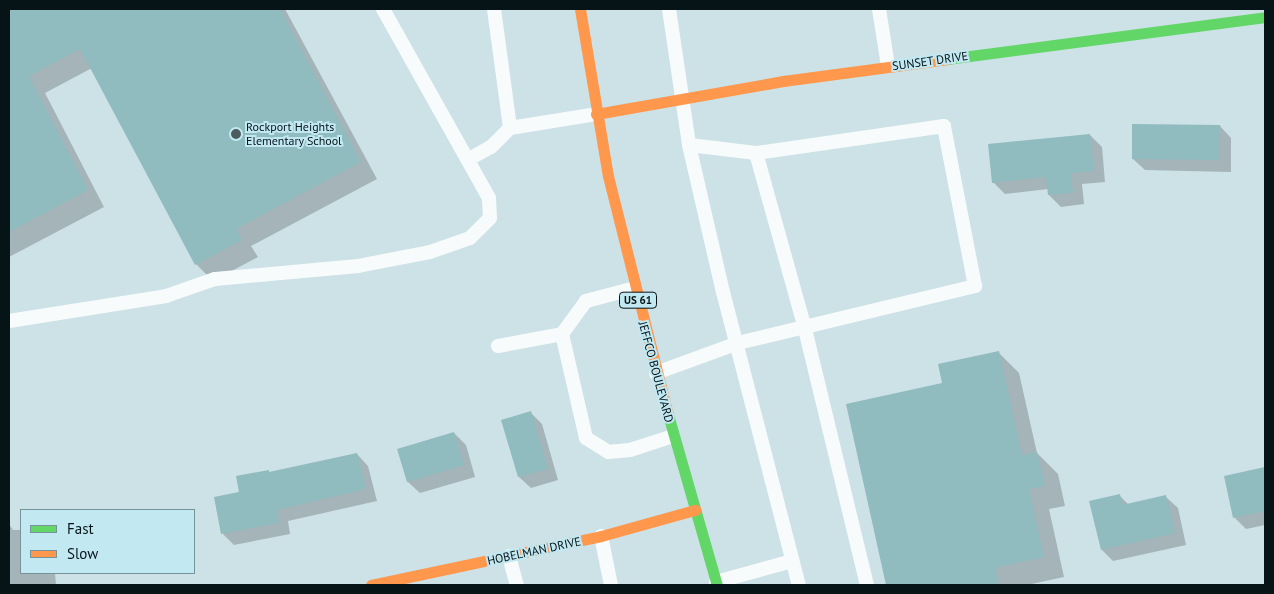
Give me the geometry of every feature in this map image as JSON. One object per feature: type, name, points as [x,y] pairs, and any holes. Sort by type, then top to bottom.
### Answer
[{"type":"street","name":"JEFFCO BOULEVARD","points":[[580,9],[596,114],[635,288],[673,436],[716,584]]},
{"type":"street","name":"SUNSET DRIVE","points":[[596,114],[784,81],[1265,16]]},
{"type":"street","name":"HOBELMAN DRIVE","points":[[371,585],[601,536],[695,510]]},
{"type":"lane","points":[[9,321],[166,296],[215,279],[358,266],[430,252],[470,238],[490,218],[489,198],[383,9]]},
{"type":"lane","points":[[494,9],[510,128]]},
{"type":"lane","points":[[669,9],[690,146],[799,585]]},
{"type":"lane","points":[[879,9],[888,66]]},
{"type":"lane","points":[[468,159],[491,147],[510,128],[596,114]]},
{"type":"lane","points":[[656,373],[738,343],[805,329],[975,286],[944,126],[756,153],[690,146]]},
{"type":"lane","points":[[756,153],[805,329],[867,585]]},
{"type":"lane","points":[[498,346],[562,334],[586,301],[635,288]]},
{"type":"lane","points":[[562,334],[586,438],[608,452],[630,450],[673,436]]},
{"type":"lane","points":[[601,536],[611,585]]},
{"type":"lane","points":[[509,556],[517,585]]},
{"type":"lane","points":[[716,584],[792,561]]},
{"type":"building","name":"Rockport Heights Elementary School","points":[[9,9],[280,9],[361,162],[236,229],[242,240],[195,265],[80,49],[29,76],[88,190],[9,232]]},
{"type":"building","points":[[1132,124],[1220,125],[1220,160],[1132,159]]},
{"type":"building","points":[[1090,134],[1094,171],[1071,173],[1073,193],[1048,195],[1046,177],[992,183],[988,144]]},
{"type":"building","points":[[999,351],[1022,455],[1037,452],[1045,486],[1029,489],[1044,557],[995,568],[999,585],[886,585],[846,404],[942,383],[938,364]]},
{"type":"building","points":[[531,411],[548,469],[518,477],[501,420]]},
{"type":"building","points":[[454,432],[464,465],[407,482],[397,449]]},
{"type":"building","points":[[357,453],[366,489],[277,510],[279,523],[221,534],[214,497],[239,492],[236,476],[269,470],[269,472]]},
{"type":"building","points":[[1265,467],[1265,511],[1233,518],[1224,476]]},
{"type":"building","points":[[1120,494],[1122,505],[1166,495],[1175,533],[1101,550],[1089,501]]},
{"type":"traffic: fast","points":[[947,59],[1265,17]]},
{"type":"traffic: fast","points":[[667,411],[717,585]]},
{"type":"traffic: slow","points":[[580,9],[608,176],[667,411]]},
{"type":"traffic: slow","points":[[596,114],[783,81],[947,59]]},
{"type":"traffic: slow","points":[[371,585],[601,536],[695,510]]},
{"type":"place","name":"Rockport Heights Elementary School","points":[[236,134]]}]
